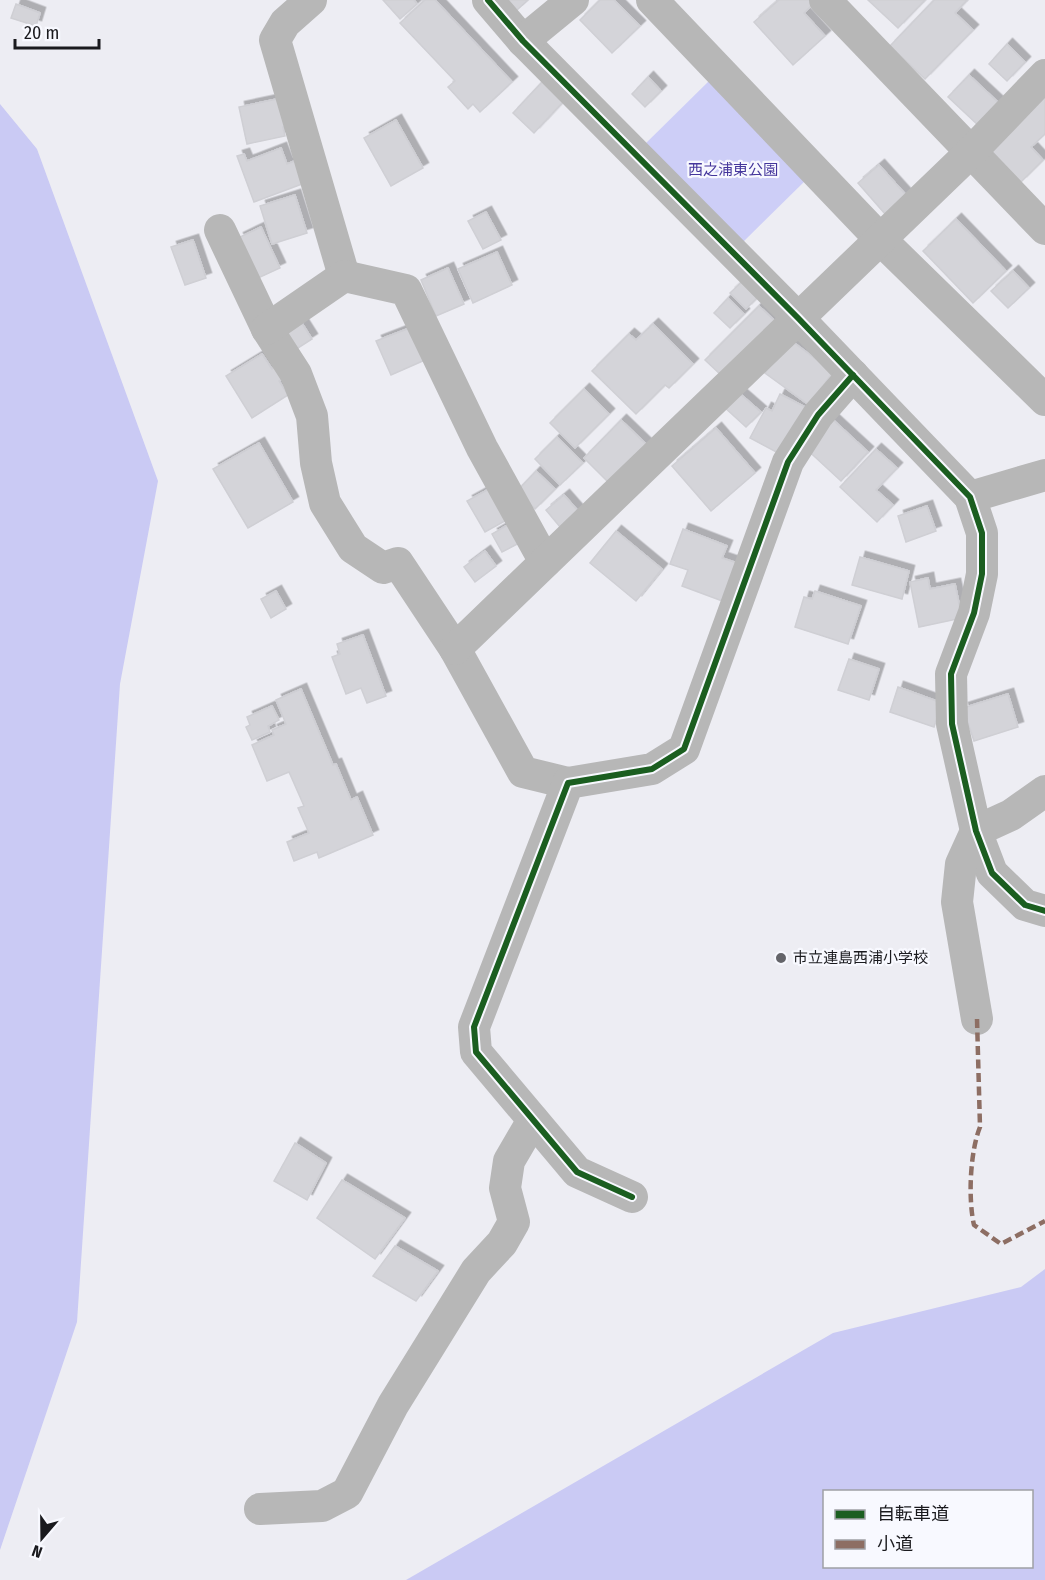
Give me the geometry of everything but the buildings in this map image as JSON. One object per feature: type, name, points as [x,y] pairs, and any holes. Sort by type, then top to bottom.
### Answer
[{"type":"street","points":[[311,0],[285,23],[275,40],[344,276]]},
{"type":"street","points":[[488,0],[523,41],[798,318],[970,497],[982,533],[982,574],[974,613],[951,674],[952,724],[976,831],[992,873],[1025,905],[1045,911]]},
{"type":"street","points":[[523,41],[573,0]]},
{"type":"street","points":[[651,0],[880,239],[1045,400]]},
{"type":"street","points":[[825,0],[1045,229]]},
{"type":"street","points":[[455,649],[971,152],[1045,75]]},
{"type":"street","points":[[220,230],[267,329],[296,374],[312,416],[316,463],[325,503],[353,548],[383,568],[398,563],[455,649],[523,772],[568,783],[652,769],[684,749],[788,462],[818,415],[853,375]]},
{"type":"street","points":[[267,329],[344,276],[406,290],[482,448],[545,562]]},
{"type":"street","points":[[970,497],[1045,475]]},
{"type":"street","points":[[568,783],[474,1027],[476,1052],[577,1172],[632,1197]]},
{"type":"street","points":[[977,1020],[957,902],[962,864],[976,831],[1011,815],[1045,791]]},
{"type":"street","points":[[260,1509],[322,1506],[347,1493],[399,1395],[476,1271],[502,1243],[514,1222],[506,1188],[509,1161],[533,1120]]},
{"type":"green space","name":"西之浦東公園","points":[[711,79],[808,178],[739,246],[642,147]]},
{"type":"shaded area","points":[[0,104],[37,149],[158,481],[120,684],[77,1322],[0,1550]]},
{"type":"shaded area","points":[[1045,1269],[1045,1580],[406,1580],[833,1333],[1021,1287]]},
{"type":"marked path","points":[[977,1019],[980,1127],[974,1149],[971,1176],[974,1225],[1001,1244],[1045,1221]]},
{"type":"cycle path","points":[[488,0],[523,41],[798,318],[970,497],[982,533],[982,574],[974,613],[951,674],[952,724],[976,831],[992,873],[1025,905],[1045,911]]},
{"type":"cycle path","points":[[632,1197],[577,1172],[476,1052],[474,1027],[568,783],[652,769],[684,749],[788,462],[818,415],[853,375]]},
{"type":"place","name":"市立連島西浦小学校","points":[[781,958]]}]
